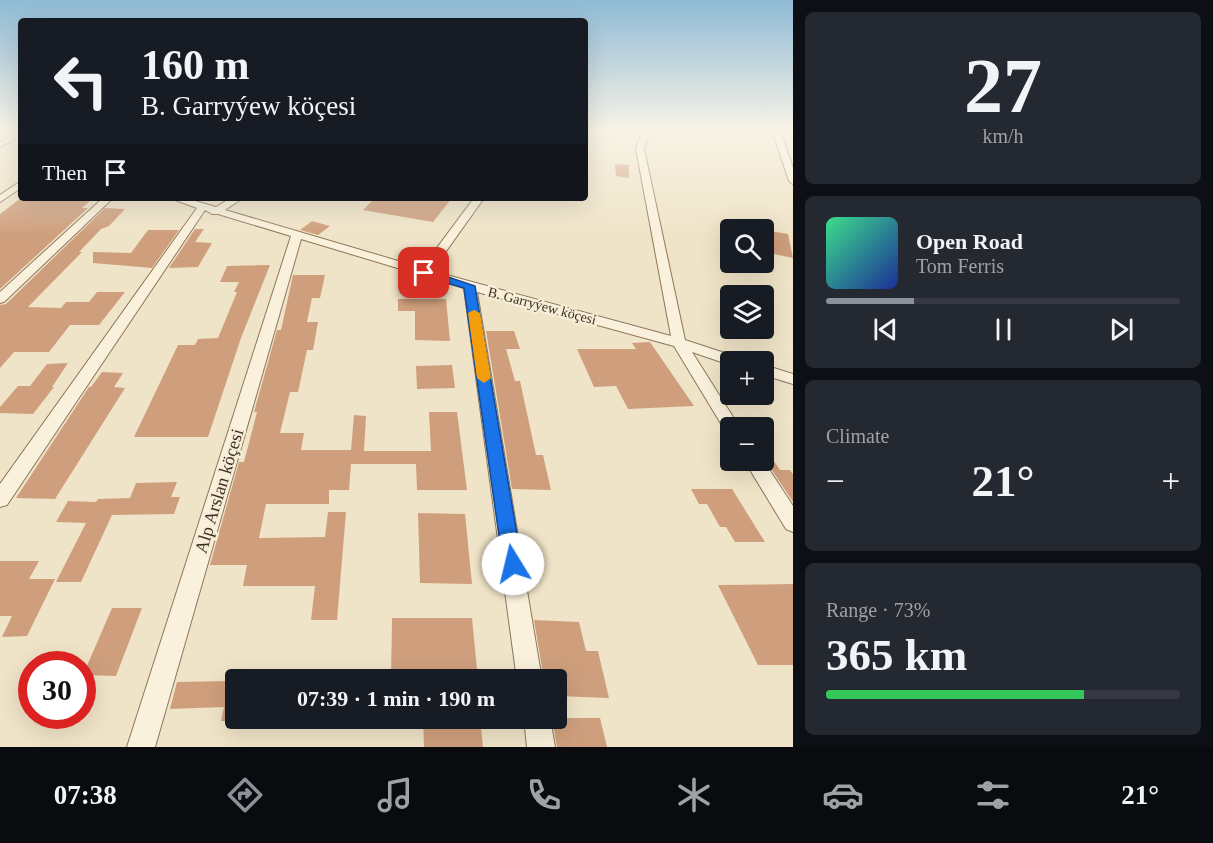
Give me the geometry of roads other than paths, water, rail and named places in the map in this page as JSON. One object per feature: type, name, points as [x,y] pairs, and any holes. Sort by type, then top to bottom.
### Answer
[{"type":"street","points":[[643,165],[679,343],[725,417]]},
{"type":"street","points":[[788,165],[793,181]]},
{"type":"street","points":[[0,199],[18,186]]},
{"type":"street","points":[[0,299],[105,201]]},
{"type":"street","name":"B. Garryýew köçesi","points":[[184,201],[424,273],[720,356]]},
{"type":"street","points":[[0,499],[209,210],[231,201]]},
{"type":"street","points":[[424,273],[477,201]]},
{"type":"street","name":"Alp Arslan köçesi","points":[[141,747],[297,235]]},
{"type":"street","points":[[470,286],[529,669]]},
{"type":"street","points":[[774,373],[793,379]]},
{"type":"street","points":[[760,471],[793,523]]},
{"type":"street","points":[[539,729],[541,747]]}]
